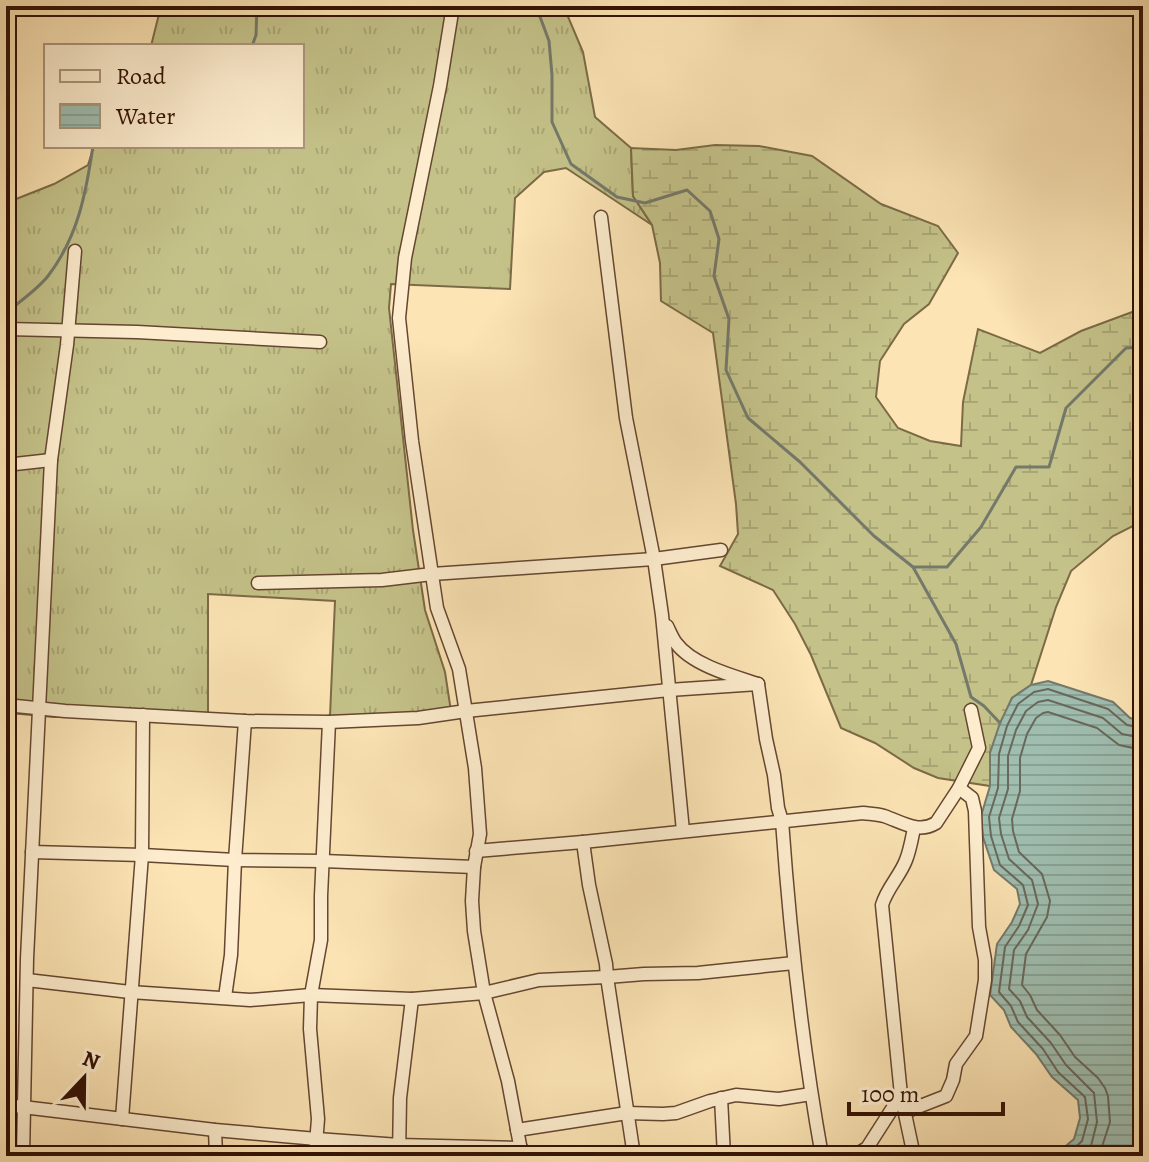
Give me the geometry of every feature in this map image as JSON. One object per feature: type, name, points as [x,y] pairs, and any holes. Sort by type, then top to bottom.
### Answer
[{"type":"street","points":[[6,1105],[399,1151],[521,1152],[508,1081],[484,993],[474,931],[474,867],[480,834],[475,768],[459,669],[437,608],[412,441],[399,318],[405,258],[453,6]]},
{"type":"street","points":[[601,217],[626,418],[662,615],[683,831]]},
{"type":"street","points":[[23,1156],[32,852],[51,460],[75,251]]},
{"type":"street","points":[[6,329],[169,333],[320,342]]},
{"type":"street","points":[[6,465],[51,460]]},
{"type":"street","points":[[258,583],[382,580],[654,559],[721,550]]},
{"type":"street","points":[[662,615],[678,646],[715,669],[758,684]]},
{"type":"street","points":[[6,705],[245,721],[329,722],[418,718],[669,690],[758,684]]},
{"type":"street","points":[[758,684],[782,821],[794,963],[822,1156]]},
{"type":"street","points":[[476,851],[863,813],[880,815],[914,828],[931,826],[959,788],[979,748],[971,710]]},
{"type":"street","points":[[122,1119],[142,855],[143,715]]},
{"type":"street","points":[[225,997],[231,955],[245,721]]},
{"type":"street","points":[[315,1156],[318,1119],[310,1029],[311,995],[321,940],[329,722]]},
{"type":"street","points":[[905,1112],[946,1096],[956,1064],[976,1036],[985,980],[979,927],[977,831],[972,798],[959,788]]},
{"type":"street","points":[[914,828],[906,860],[885,893],[882,905],[901,1095],[914,1156]]},
{"type":"street","points":[[583,842],[606,964],[634,1156]]},
{"type":"street","points":[[32,852],[474,867]]},
{"type":"street","points":[[27,980],[130,992],[250,1000],[311,995],[412,999],[484,993],[539,980],[698,973],[794,963]]},
{"type":"street","points":[[399,1151],[400,1098],[412,999]]},
{"type":"street","points":[[517,1130],[627,1113],[676,1113],[736,1095],[779,1099],[811,1094]]},
{"type":"street","points":[[854,1156],[867,1148],[901,1095]]},
{"type":"street","points":[[721,1098],[724,1156]]},
{"type":"street","points":[[215,1130],[216,1156]]},
{"type":"green space","points":[[161,6],[565,6],[583,52],[595,117],[631,148],[633,196],[652,225],[566,168],[544,172],[515,198],[510,289],[391,284],[389,308],[413,530],[425,610],[445,672],[451,711],[330,716],[335,601],[208,594],[208,716],[54,717],[10,713],[6,695],[6,203],[54,184],[88,165],[93,148],[304,148],[304,44],[152,44]]},
{"type":"green space","points":[[715,145],[759,146],[812,156],[881,204],[938,226],[958,253],[929,304],[904,324],[880,361],[876,397],[898,428],[930,441],[961,446],[963,402],[978,329],[1040,353],[1081,331],[1143,308],[1143,521],[1113,536],[1071,571],[1031,685],[1012,698],[990,753],[990,786],[938,778],[841,728],[811,655],[773,590],[720,566],[738,534],[713,333],[661,301],[660,263],[652,225],[633,196],[631,148],[676,150]]},
{"type":"water","points":[[1048,681],[1113,702],[1130,718],[1143,721],[1143,1156],[1054,1156],[1074,1139],[1080,1118],[1078,1100],[1052,1077],[1011,1027],[1004,1010],[990,995],[997,944],[1020,904],[1017,889],[994,870],[983,837],[981,816],[990,786],[990,753],[1012,698],[1031,685]]},
{"type":"waterway","points":[[253,44],[257,6]]},
{"type":"waterway","points":[[536,6],[549,41],[552,122],[571,164],[617,197],[645,203],[687,190],[710,211],[719,239],[714,276],[729,319],[726,370],[748,418],[800,462],[874,536],[913,567],[947,567],[981,527],[1016,467],[1049,467],[1066,408],[1126,348],[1143,347]]},
{"type":"waterway","points":[[6,313],[44,281],[67,246],[84,198],[93,148]]},
{"type":"waterway","points":[[913,567],[956,644],[971,697],[1000,723]]}]
